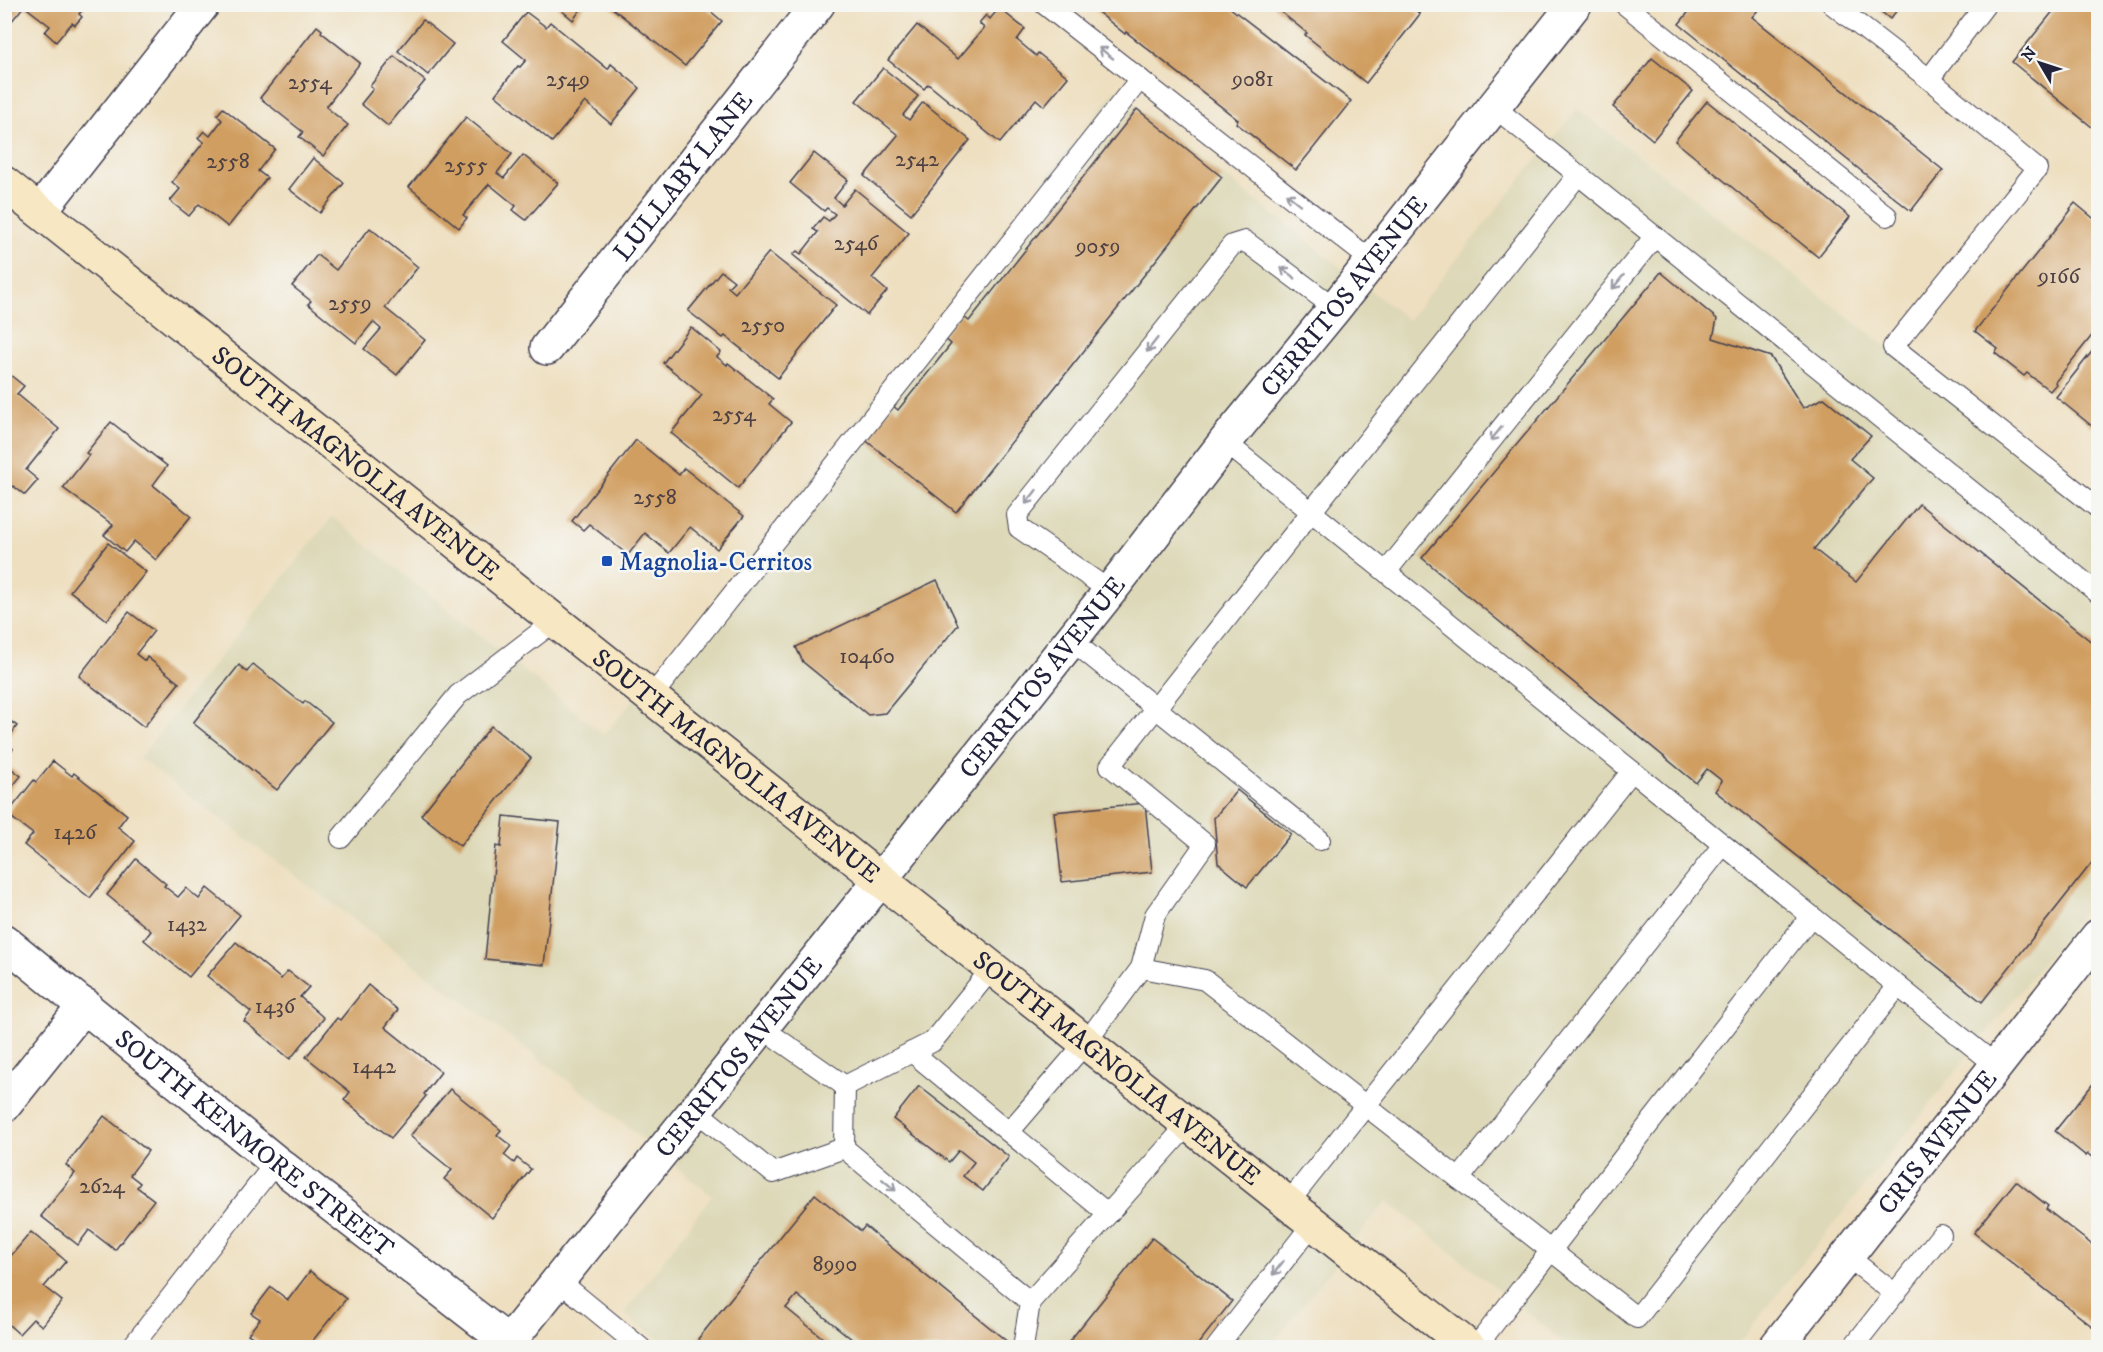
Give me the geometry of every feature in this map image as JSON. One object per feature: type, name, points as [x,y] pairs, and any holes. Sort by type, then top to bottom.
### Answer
[{"type":"main road","name":"SOUTH MAGNOLIA AVENUE","points":[[4,183],[1470,1347]]},
{"type":"street","points":[[40,211],[203,4]]},
{"type":"street","name":"LULLABY LANE","points":[[547,348],[818,4]]},
{"type":"street","name":"CERRITOS AVENUE","points":[[506,1345],[882,879],[1225,442],[1335,308],[1575,4]]},
{"type":"street","name":"CRIS AVENUE","points":[[1775,1347],[2098,936]]},
{"type":"street","name":"SOUTH KENMORE STREET","points":[[4,941],[506,1345]]},
{"type":"street","points":[[4,1106],[85,1005]]},
{"type":"lane","points":[[1044,4],[1372,261]]},
{"type":"lane","points":[[1624,4],[1887,216]]},
{"type":"lane","points":[[1832,4],[1929,79],[2037,169],[1893,347],[2098,508]]},
{"type":"lane","points":[[1929,79],[1986,4]]},
{"type":"lane","points":[[652,696],[1140,79]]},
{"type":"lane","points":[[1494,107],[2098,593]]},
{"type":"lane","points":[[1009,1132],[1087,1041],[1142,968],[1155,915],[1205,844],[1110,765],[1578,174]]},
{"type":"lane","points":[[1386,572],[1655,236]]},
{"type":"lane","points":[[1110,591],[1019,528],[1017,515],[1232,245],[1245,241],[1335,308]]},
{"type":"lane","points":[[1225,442],[1997,1066]]},
{"type":"lane","points":[[341,838],[458,695],[556,620]]},
{"type":"lane","points":[[1071,640],[1320,840]]},
{"type":"lane","points":[[1289,1202],[1632,771]]},
{"type":"lane","points":[[1459,1179],[1723,845]]},
{"type":"lane","points":[[1476,1347],[1811,916]]},
{"type":"lane","points":[[845,1086],[932,1042],[993,967]]},
{"type":"lane","points":[[1142,968],[1205,980],[1638,1318],[1898,986]]},
{"type":"lane","points":[[762,1028],[845,1086]]},
{"type":"lane","points":[[912,1052],[1108,1214]]},
{"type":"lane","points":[[844,1148],[845,1086]]},
{"type":"lane","points":[[695,1110],[772,1173],[844,1148]]},
{"type":"lane","points":[[1023,1347],[1030,1302],[1189,1123]]},
{"type":"lane","points":[[844,1148],[1030,1302]]},
{"type":"lane","points":[[132,1347],[276,1162]]},
{"type":"lane","points":[[1216,1347],[1314,1222]]},
{"type":"lane","points":[[1852,1347],[1941,1235]]},
{"type":"lane","points":[[1847,1256],[1895,1294]]},
{"type":"lane","points":[[558,1280],[641,1347]]},
{"type":"shaded area","points":[[1115,90],[1408,320],[1577,109],[2098,509],[2098,894],[1735,1347],[1570,1347],[1387,1201],[1269,1347],[668,1347],[624,1313],[712,1196],[603,1107],[139,758],[332,517],[604,735],[697,623]]},
{"type":"building","points":[[4,4],[87,4],[79,14],[82,17],[75,25],[72,23],[56,42],[45,32],[50,26],[24,6],[11,22],[8,19],[4,23]]},
{"type":"building","points":[[554,4],[585,4],[573,20]]},
{"type":"building","points":[[613,4],[702,4],[722,21],[685,66],[611,7]]},
{"type":"building","points":[[1088,4],[1225,4],[1351,101],[1296,170],[1236,123],[1238,120]]},
{"type":"building","points":[[1271,4],[1408,4],[1420,14],[1366,83],[1305,35],[1307,33]]},
{"type":"building","points":[[1695,4],[1754,4],[1759,9],[1752,17],[1943,170],[1911,211],[1679,24]]},
{"type":"building","points":[[1872,4],[1902,4],[1890,19]]},
{"type":"building","points":[[2059,4],[2087,4],[2098,14],[2098,132],[2012,62]]},
{"type":"building","points":[[999,8],[1025,29],[1017,40],[1036,56],[1038,53],[1068,77],[1044,106],[1036,99],[1000,143],[928,84],[924,89],[888,60],[917,25],[958,59],[984,28],[979,23],[986,15],[990,19]]},
{"type":"building","points":[[526,12],[546,27],[550,22],[608,69],[611,64],[640,88],[611,124],[585,102],[552,142],[495,95],[518,66],[520,67],[526,60],[503,41]]},
{"type":"building","points":[[423,20],[453,44],[428,75],[398,51]]},
{"type":"building","points":[[317,26],[322,30],[321,32],[360,63],[326,107],[348,125],[323,156],[299,137],[303,132],[260,98]]},
{"type":"building","points":[[394,56],[425,81],[388,126],[361,104],[373,89],[370,86]]},
{"type":"building","points":[[1652,58],[1693,91],[1653,140],[1613,107]]},
{"type":"building","points":[[883,68],[918,96],[903,115],[909,120],[923,102],[970,140],[911,214],[864,176],[898,135],[856,101]]},
{"type":"building","points":[[1707,101],[1850,217],[1818,257],[1675,141]]},
{"type":"building","points":[[223,108],[275,149],[258,171],[267,178],[228,227],[199,204],[189,216],[170,201],[180,189],[172,182],[204,142],[198,138],[204,131],[210,136],[222,120],[217,115]]},
{"type":"building","points":[[1137,109],[1222,177],[956,512],[864,439],[892,405],[898,410],[951,344],[942,336],[960,314],[969,321]]},
{"type":"building","points":[[466,117],[512,154],[497,173],[504,178],[523,155],[558,183],[526,220],[513,210],[516,206],[489,184],[463,215],[467,218],[459,228],[409,187]]},
{"type":"building","points":[[814,153],[848,180],[834,198],[842,205],[855,189],[909,233],[872,278],[887,291],[867,315],[793,255],[797,251],[801,254],[818,232],[813,229],[823,217],[829,221],[835,214],[827,208],[824,211],[790,183]]},
{"type":"building","points":[[313,158],[344,183],[320,213],[289,189]]},
{"type":"building","points":[[2075,203],[2098,222],[2098,328],[2050,391],[2027,373],[2024,376],[1995,353],[1998,349],[1975,331]]},
{"type":"building","points":[[370,228],[418,267],[385,308],[425,340],[397,375],[364,349],[381,329],[373,322],[356,343],[308,304],[311,301],[292,286],[317,255],[336,270]]},
{"type":"building","points":[[769,252],[836,305],[778,378],[725,336],[723,338],[688,311],[721,271],[734,281],[728,287],[735,293]]},
{"type":"building","points":[[1661,272],[1717,319],[1713,338],[1771,357],[1803,408],[1824,398],[1871,436],[1850,459],[1873,478],[1814,549],[1856,582],[1919,504],[2098,647],[2098,855],[1982,1002],[1715,791],[1722,781],[1707,769],[1696,783],[1422,558]]},
{"type":"building","points":[[691,327],[721,352],[717,357],[727,365],[728,363],[773,399],[769,404],[791,422],[738,488],[671,433],[702,395],[663,363]]},
{"type":"building","points":[[2098,344],[2098,431],[2056,397]]},
{"type":"building","points":[[4,370],[24,386],[17,394],[59,429],[26,470],[38,480],[25,495],[13,486],[4,496]]},
{"type":"building","points":[[111,422],[167,466],[153,485],[191,516],[156,560],[134,541],[125,552],[104,535],[113,525],[63,488],[89,455],[86,453]]},
{"type":"building","points":[[636,440],[679,475],[684,468],[744,516],[717,549],[690,527],[669,553],[645,533],[628,555],[589,524],[583,530],[572,521]]},
{"type":"building","points":[[108,543],[146,572],[107,620],[70,591]]},
{"type":"building","points":[[937,580],[958,625],[885,713],[868,715],[803,662],[796,647]]},
{"type":"building","points":[[129,612],[154,631],[136,654],[145,661],[147,657],[179,683],[144,727],[79,676]]},
{"type":"building","points":[[253,664],[303,704],[305,701],[332,722],[277,790],[193,723],[239,665],[247,672]]},
{"type":"building","points":[[4,716],[17,726],[5,743],[13,749],[4,760]]},
{"type":"building","points":[[491,726],[531,758],[460,846],[421,815]]},
{"type":"building","points":[[53,761],[72,776],[74,773],[127,815],[118,827],[135,841],[90,898],[24,845],[33,834],[7,814],[34,780],[36,782]]},
{"type":"building","points":[[4,763],[21,776],[4,797]]},
{"type":"building","points":[[1237,790],[1291,834],[1247,887],[1218,863],[1214,818]]},
{"type":"building","points":[[1145,803],[1152,872],[1062,882],[1054,812]]},
{"type":"building","points":[[504,816],[560,822],[544,965],[485,959],[496,846],[501,847]]},
{"type":"building","points":[[136,859],[178,897],[186,888],[199,899],[207,888],[240,915],[189,977],[144,940],[151,931],[107,895]]},
{"type":"building","points":[[236,942],[281,979],[288,971],[309,987],[300,997],[324,1018],[290,1059],[244,1021],[251,1012],[207,976]]},
{"type":"building","points":[[368,985],[398,1010],[385,1027],[441,1072],[424,1094],[426,1096],[391,1138],[344,1100],[350,1092],[306,1057],[337,1018],[340,1020]]},
{"type":"building","points":[[2097,1079],[2098,1162],[2088,1154],[2086,1156],[2055,1131]]},
{"type":"building","points":[[919,1086],[1009,1157],[983,1191],[963,1176],[974,1162],[959,1150],[949,1162],[893,1119]]},
{"type":"building","points":[[450,1089],[501,1130],[497,1135],[511,1146],[504,1155],[514,1163],[517,1158],[531,1169],[492,1218],[444,1179],[452,1170],[410,1136]]},
{"type":"building","points":[[104,1116],[148,1151],[130,1175],[140,1183],[137,1187],[154,1200],[115,1250],[89,1230],[78,1245],[41,1216],[75,1173],[66,1165]]},
{"type":"building","points":[[2016,1181],[2048,1206],[2046,1209],[2095,1247],[2098,1245],[2098,1331],[1974,1233]]},
{"type":"building","points":[[815,1194],[861,1231],[865,1226],[1015,1348],[863,1348],[797,1295],[786,1308],[835,1348],[709,1348],[698,1339]]},
{"type":"building","points":[[31,1232],[66,1261],[44,1287],[62,1301],[42,1326],[33,1319],[19,1334],[9,1325],[4,1330],[4,1264]]},
{"type":"building","points":[[1152,1238],[1232,1301],[1195,1348],[1064,1348]]},
{"type":"building","points":[[310,1271],[346,1299],[310,1344],[316,1348],[255,1348],[260,1342],[248,1334],[260,1319],[251,1313],[271,1287],[288,1300]]},
{"type":"place","name":"Magnolia-Cerritos","points":[[607,561]]}]
